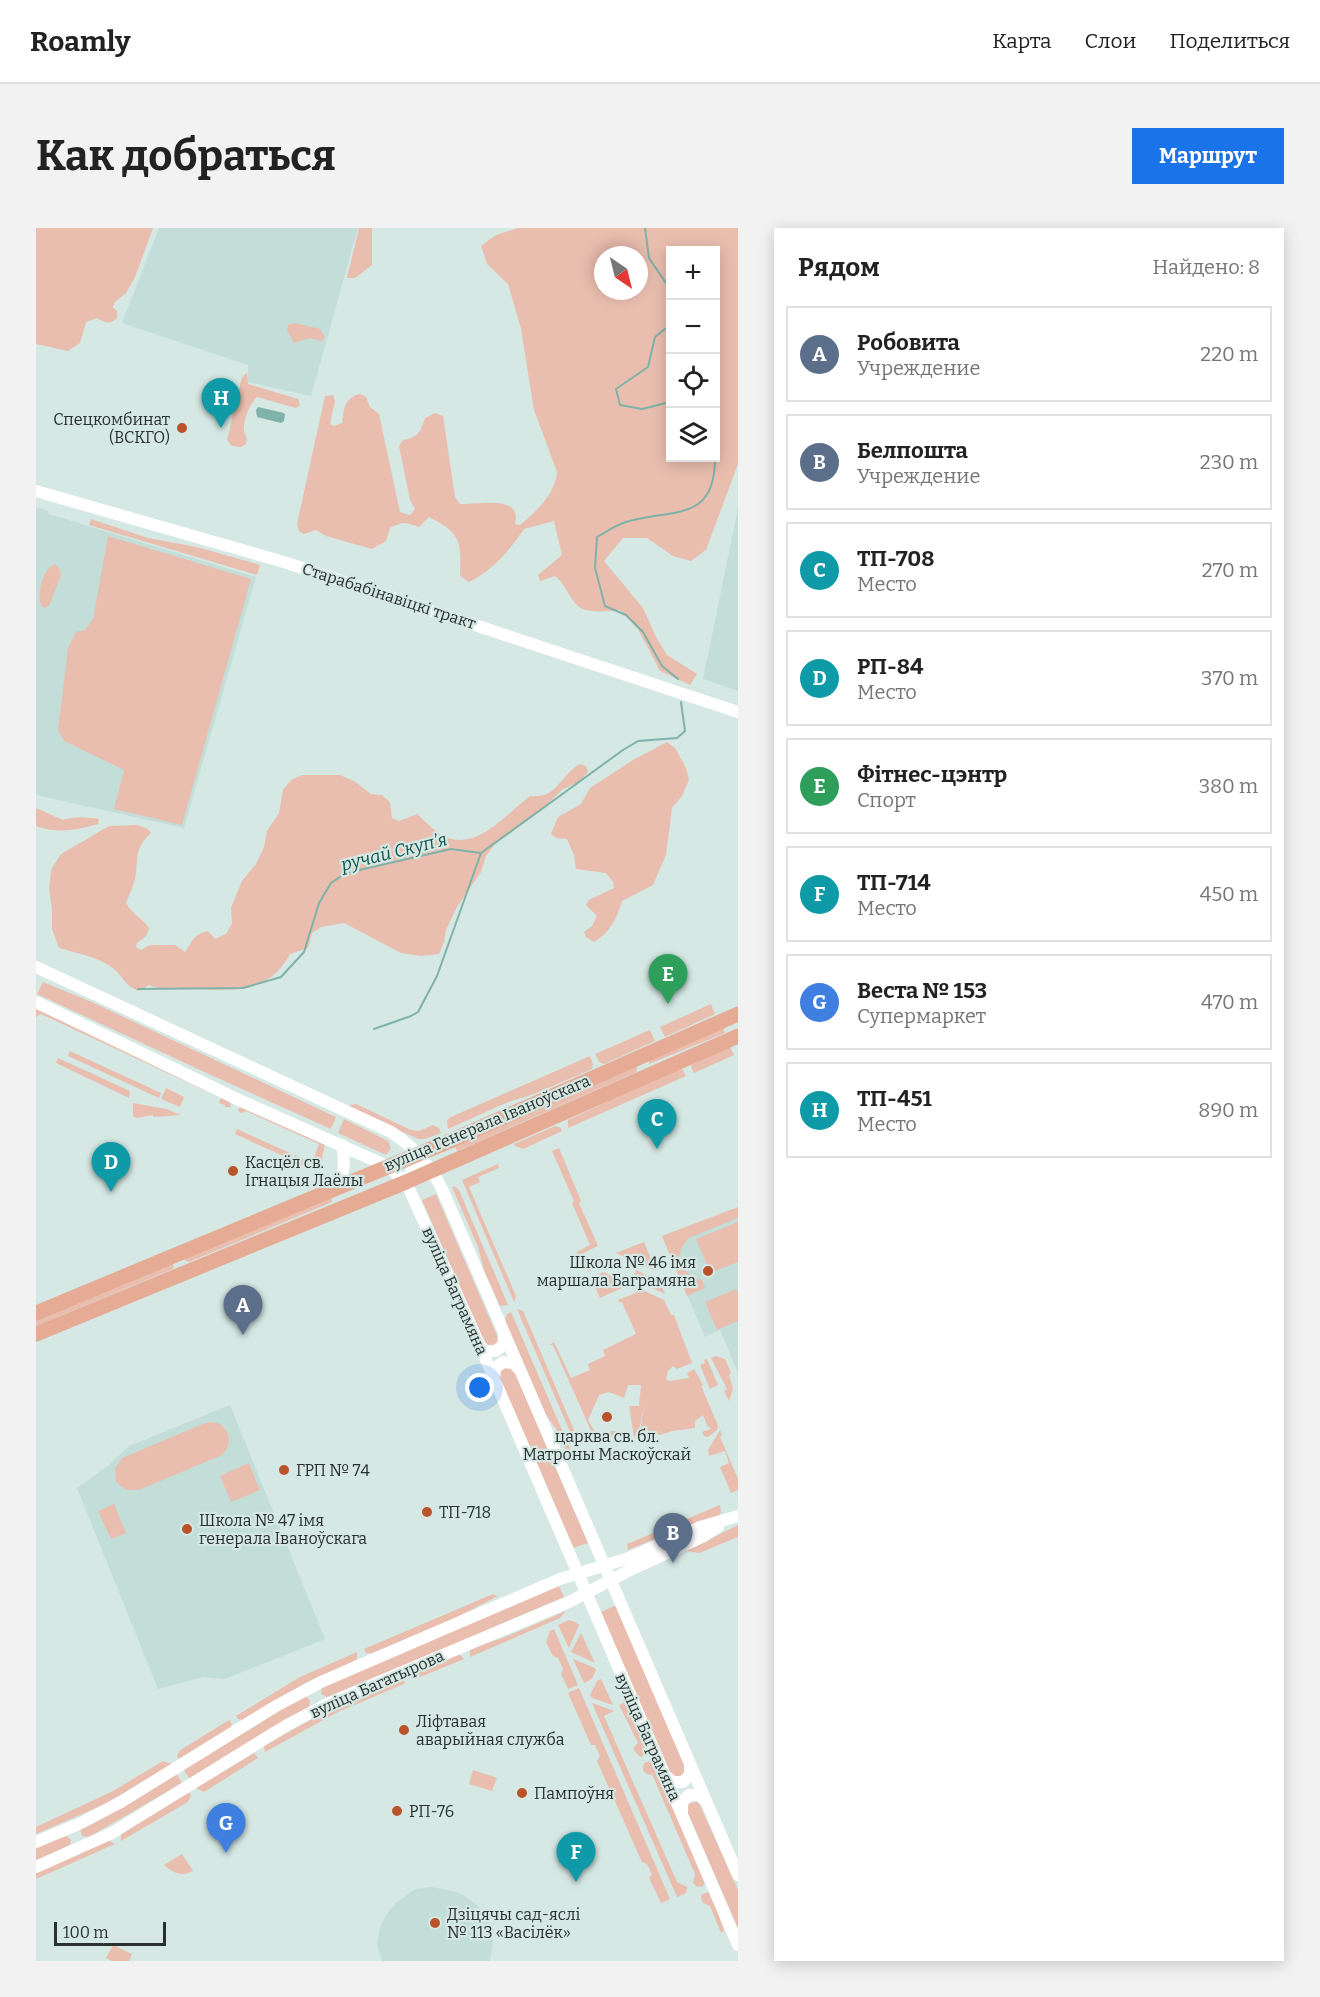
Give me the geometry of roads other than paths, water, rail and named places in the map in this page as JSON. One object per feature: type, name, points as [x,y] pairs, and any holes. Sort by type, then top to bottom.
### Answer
[{"type":"main road","name":"вуліца Генерала Іваноўскага","points":[[36,1313],[420,1153],[738,1014]]},
{"type":"main road","name":"вуліца Генерала Іваноўскага","points":[[36,1334],[432,1171],[738,1036]]},
{"type":"main road","points":[[648,1053],[645,1065],[648,1069],[656,1071]]},
{"type":"main road","points":[[630,1061],[641,1066],[642,1075],[638,1080]]},
{"type":"main road","points":[[186,1251],[181,1257],[181,1262],[187,1269],[194,1270]]},
{"type":"main road","points":[[166,1259],[174,1260],[179,1266],[179,1272],[174,1278]]},
{"type":"street","name":"Старабабінавіцкі тракт","points":[[36,491],[284,562],[738,712]]},
{"type":"street","name":"вуліца Баграмяна","points":[[36,967],[391,1131],[420,1153],[432,1171],[738,1875]]},
{"type":"street","name":"вуліца Баграмяна","points":[[36,1002],[239,1100],[387,1166],[406,1182],[480,1346],[738,1945]]},
{"type":"street","points":[[337,1187],[344,1173],[345,1160],[342,1145]]},
{"type":"street","points":[[406,1182],[420,1153]]},
{"type":"street","points":[[480,1346],[486,1351],[496,1351],[504,1345],[504,1335]]},
{"type":"street","points":[[495,1382],[494,1371],[500,1363],[506,1361],[513,1363],[519,1370]]},
{"type":"street","name":"вуліца Багатырова","points":[[36,1842],[81,1823],[121,1802],[300,1692],[321,1682],[560,1579],[626,1559],[700,1527],[733,1518]]},
{"type":"street","name":"вуліца Багатырова","points":[[36,1867],[112,1833],[287,1725],[331,1702],[586,1594],[630,1570],[704,1536],[733,1518]]},
{"type":"street","points":[[321,1682],[317,1690],[318,1696],[322,1701],[331,1702]]},
{"type":"street","points":[[300,1692],[306,1692],[314,1697],[316,1704],[311,1713]]},
{"type":"street","points":[[666,1775],[673,1782],[683,1782],[690,1775],[690,1765]]},
{"type":"street","points":[[682,1812],[682,1802],[689,1796],[698,1795],[706,1801]]},
{"type":"street","points":[[81,1823],[77,1827],[77,1836],[81,1841],[91,1843]]},
{"type":"street","points":[[62,1831],[68,1831],[75,1837],[75,1847],[70,1851]]},
{"type":"waterway","name":"ручай Скупʼя","points":[[645,228],[649,258],[666,283]]},
{"type":"waterway","name":"ручай Скупʼя","points":[[666,328],[655,337],[648,367],[616,389],[620,405],[642,409],[666,403]]},
{"type":"waterway","name":"ручай Скупʼя","points":[[678,679],[662,666],[643,632],[626,615],[605,606],[595,568],[597,537],[626,522],[675,513],[699,503],[708,493],[713,479],[715,462]]},
{"type":"waterway","name":"ручай Скупʼя","points":[[138,989],[243,988],[281,977],[304,952],[319,903],[331,883],[346,873],[451,849],[481,853],[638,741],[677,738],[685,731],[681,702]]},
{"type":"waterway","points":[[374,1029],[418,1012],[437,976],[481,853]]},
{"type":"place","name":"Спецкомбинат (ВСКГО)","points":[[182,428]]},
{"type":"place","name":"ТП-451","points":[[221,428]]},
{"type":"place","name":"Фітнес-цэнтр","points":[[668,1004]]},
{"type":"place","name":"ТП-708","points":[[657,1149]]},
{"type":"place","name":"Касцёл св. Ігнацыя Лаёлы","points":[[233,1171]]},
{"type":"place","name":"РП-84","points":[[111,1192]]},
{"type":"place","name":"Школа № 46 імя маршала Баграмяна","points":[[708,1271]]},
{"type":"place","name":"Робовита","points":[[243,1335]]},
{"type":"place","name":"царква св. бл. Матроны Маскоўскай","points":[[607,1417]]},
{"type":"place","name":"ГРП № 74","points":[[284,1470]]},
{"type":"place","name":"ТП-718","points":[[427,1512]]},
{"type":"place","name":"Школа № 47 імя генерала Іваноўскага","points":[[187,1529]]},
{"type":"place","name":"Белпошта","points":[[673,1563]]},
{"type":"place","name":"Ліфтавая аварыйная служба","points":[[404,1730]]},
{"type":"place","name":"Пампоўня","points":[[522,1793]]},
{"type":"place","name":"РП-76","points":[[397,1811]]},
{"type":"place","name":"Веста № 153","points":[[226,1853]]},
{"type":"place","name":"ТП-714","points":[[576,1882]]},
{"type":"place","name":"Дзіцячы сад-яслі № 113 «Васілёк»","points":[[435,1923]]}]
